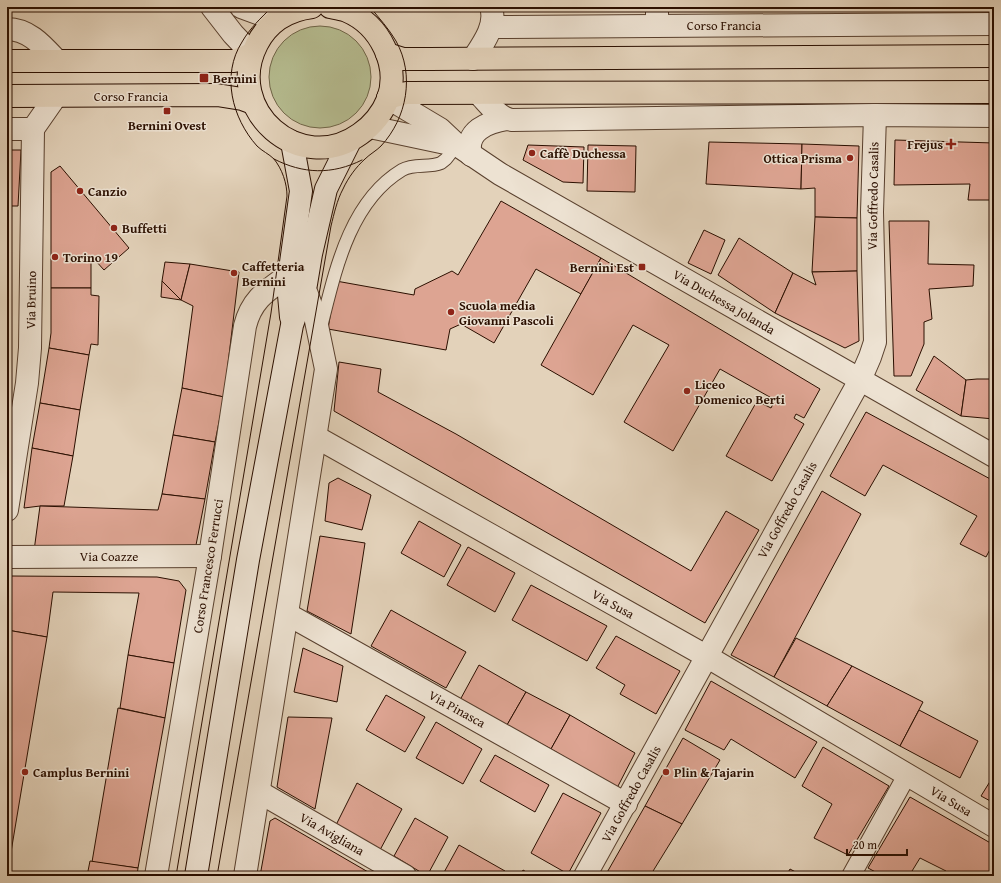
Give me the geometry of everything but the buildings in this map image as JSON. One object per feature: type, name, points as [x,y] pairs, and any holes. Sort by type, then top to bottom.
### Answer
[{"type":"main road","points":[[307,7],[288,13],[276,20],[261,36],[252,54],[248,81],[253,103],[260,116],[274,132],[292,142],[311,148],[331,147],[350,141],[370,127],[381,114],[388,98],[391,79],[390,67],[387,54],[380,38],[365,22],[341,8]]},
{"type":"main road","points":[[7,61],[234,61],[252,54]]},
{"type":"main road","points":[[387,54],[403,58],[473,59],[994,56]]},
{"type":"main road","points":[[388,98],[406,94],[994,92]]},
{"type":"main road","name":"Corso Francia","points":[[7,96],[217,96],[242,99],[253,103]]},
{"type":"street","points":[[212,7],[233,34],[252,54]]},
{"type":"street","points":[[241,7],[276,20]]},
{"type":"street","name":"Corso Francia","points":[[473,59],[491,17],[870,16],[994,24]]},
{"type":"street","points":[[7,29],[18,29],[38,40],[57,61]]},
{"type":"street","points":[[480,94],[507,119]]},
{"type":"street","points":[[7,129],[33,129],[56,96]]},
{"type":"street","name":"Via Duchessa Jolanda","points":[[388,98],[440,129],[464,150],[507,178],[860,380],[989,449]]},
{"type":"street","points":[[464,150],[477,130],[491,122],[507,119],[875,115],[994,116]]},
{"type":"street","name":"Via Goffredo Casalis","points":[[585,876],[860,380],[870,357],[875,342],[872,212],[875,115]]},
{"type":"street","name":"Via Duchessa Jolanda","points":[[370,127],[464,150]]},
{"type":"street","name":"Via Bruino","points":[[7,510],[27,383],[30,348],[33,129]]},
{"type":"street","points":[[196,876],[248,560],[292,325],[305,289],[326,189],[350,141]]},
{"type":"street","points":[[292,142],[301,191],[288,284],[292,325]]},
{"type":"street","name":"Corso Francesco Ferrucci","points":[[156,876],[210,556],[248,315],[252,305],[260,296],[290,274]]},
{"type":"street","points":[[245,876],[326,369],[315,316],[305,289]]},
{"type":"street","name":"Via Susa","points":[[316,437],[706,656],[994,826]]},
{"type":"street","name":"Via Coazze","points":[[7,557],[210,556]]},
{"type":"street","name":"Via Pinasca","points":[[287,614],[626,804]]},
{"type":"street","points":[[851,876],[908,775]]},
{"type":"street","name":"Via Avigliana","points":[[259,792],[405,876]]},
{"type":"lane","points":[[319,334],[341,255],[356,221],[369,201],[403,170],[441,162],[464,150]]},
{"type":"green space","points":[[320,26],[339,30],[356,41],[367,58],[371,77],[367,96],[356,113],[339,124],[320,128],[301,124],[284,113],[273,96],[269,77],[273,58],[284,41],[301,30]]},
{"type":"tram line","points":[[176,876],[271,313],[287,196],[282,172],[274,159],[257,146],[248,135],[241,123],[232,96],[232,68],[236,55],[245,37],[272,7]]},
{"type":"tram line","points":[[217,876],[331,226],[339,198],[347,181],[358,166],[381,146],[390,135],[397,123],[405,96],[406,82],[402,54],[396,41],[370,7]]},
{"type":"tram line","points":[[274,159],[296,168],[318,171],[340,168],[362,160]]},
{"type":"place","name":"Bernini","points":[[204,78]]},
{"type":"place","name":"Bernini Ovest","points":[[167,111]]},
{"type":"place","name":"Frejus","points":[[951,144]]},
{"type":"place","name":"Caffè Duchessa","points":[[532,153]]},
{"type":"place","name":"Ottica Prisma","points":[[850,158]]},
{"type":"place","name":"Canzio","points":[[80,191]]},
{"type":"place","name":"Buffetti","points":[[114,228]]},
{"type":"place","name":"Torino 19","points":[[55,257]]},
{"type":"place","name":"Bernini Est","points":[[642,267]]},
{"type":"place","name":"Caffetteria Bernini","points":[[234,273]]},
{"type":"place","name":"Scuola media Giovanni Pascoli","points":[[451,312]]},
{"type":"place","name":"Liceo Domenico Berti","points":[[687,391]]},
{"type":"place","name":"Camplus Bernini","points":[[25,772]]},
{"type":"place","name":"Plin & Tajarin","points":[[666,772]]}]
